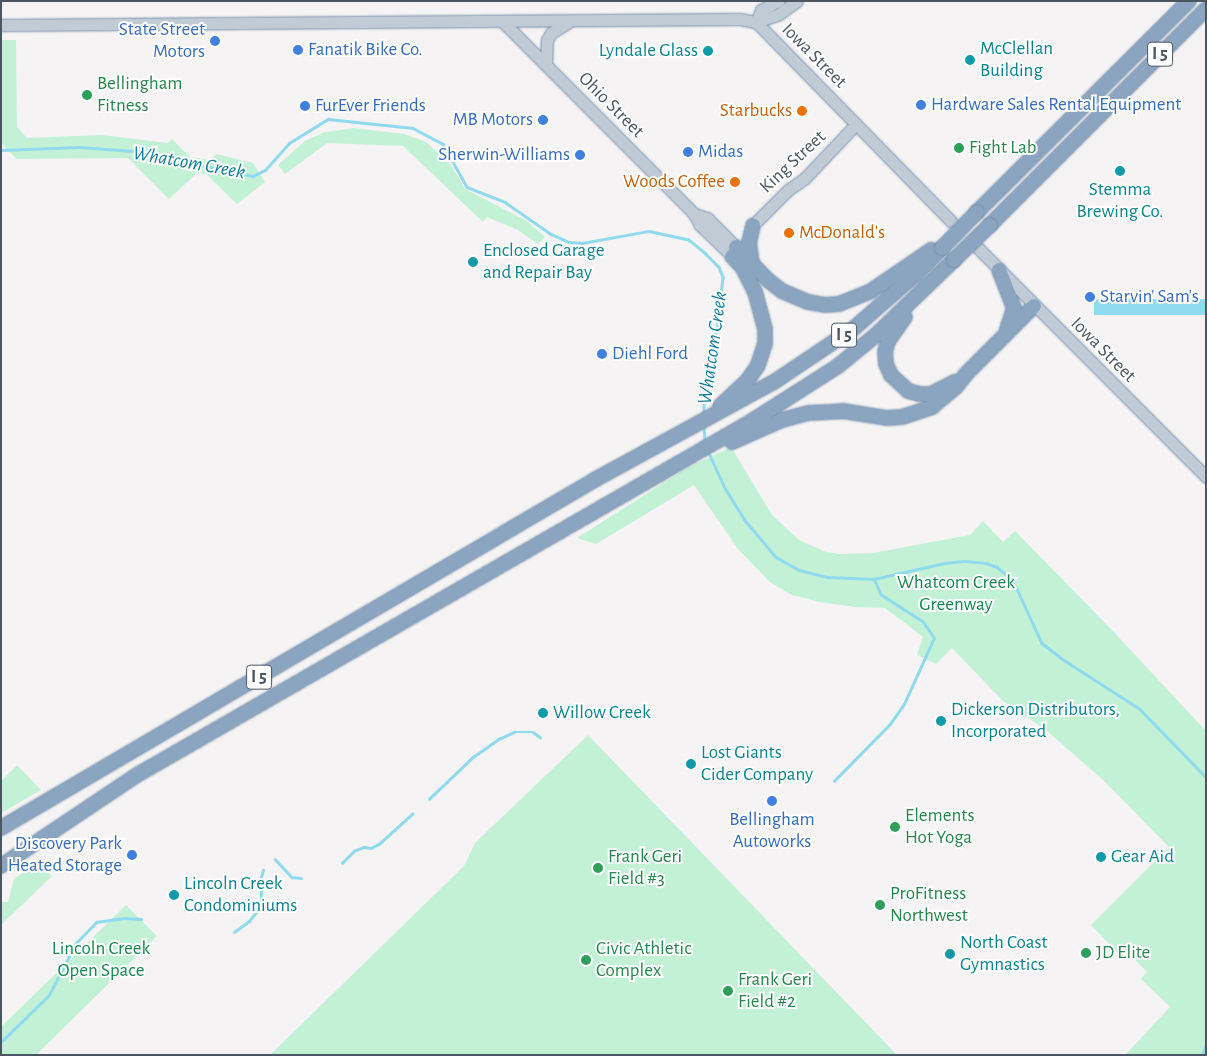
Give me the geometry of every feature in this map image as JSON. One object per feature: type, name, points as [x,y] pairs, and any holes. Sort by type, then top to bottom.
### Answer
[{"type":"highway","name":"I 5","points":[[1,828],[596,479],[701,423],[732,402],[774,382],[853,329],[902,287],[954,228],[977,212],[1189,1]]},
{"type":"highway","name":"I 5","points":[[1,856],[85,809],[137,776],[605,505],[676,465],[756,426],[838,366],[876,335],[950,265],[1206,9]]},
{"type":"highway","points":[[752,264],[749,243],[753,225]]},
{"type":"highway","points":[[732,250],[752,264],[769,281],[792,296],[808,302],[826,305],[839,304],[871,291],[940,246]]},
{"type":"highway","points":[[732,250],[755,292],[765,329],[765,344],[758,365],[732,402]]},
{"type":"highway","points":[[950,265],[891,336],[886,352],[886,364],[898,384],[908,391],[920,394],[931,394],[942,390],[966,374]]},
{"type":"highway","points":[[999,270],[1014,308],[1011,323],[1006,333]]},
{"type":"highway","points":[[756,426],[809,413],[843,411],[886,418],[918,414],[945,398],[966,374],[1034,306]]},
{"type":"highway","points":[[1,866],[85,809]]},
{"type":"main road","points":[[756,22],[761,10],[780,1]]},
{"type":"main road","points":[[1,25],[740,19],[756,22],[779,14],[797,1]]},
{"type":"main road","name":"Ohio Street","points":[[502,21],[694,214],[700,224],[732,250]]},
{"type":"main road","points":[[546,65],[547,40],[551,33],[570,21]]},
{"type":"main road","name":"Iowa Street","points":[[756,22],[954,228]]},
{"type":"main road","name":"King Street","points":[[753,225],[788,190],[804,178],[856,124]]},
{"type":"main road","name":"Iowa Street","points":[[977,247],[1206,477]]},
{"type":"green space","points":[[1,40],[16,40],[17,127],[27,138],[101,135],[168,143],[172,139],[190,157],[209,160],[216,154],[253,163],[265,182],[237,204],[206,174],[197,173],[169,199],[128,158],[17,159],[1,143]]},
{"type":"green space","points":[[354,128],[404,134],[426,142],[451,165],[465,189],[527,221],[545,237],[538,244],[518,230],[487,217],[483,222],[403,146],[327,143],[285,174],[278,165],[305,141],[325,132]]},
{"type":"green space","name":"Whatcom Creek Greenway","points":[[731,447],[772,515],[799,540],[826,552],[840,554],[873,553],[970,535],[983,521],[1003,542],[1015,531],[1110,628],[1206,731],[1206,1055],[1125,1055],[1170,1007],[1141,979],[1147,972],[1123,947],[1117,952],[1091,925],[1169,847],[1103,780],[1046,730],[1003,701],[952,648],[936,664],[917,655],[923,637],[885,608],[855,607],[820,602],[792,595],[770,582],[738,549],[694,485],[596,544],[577,538],[687,468]]},
{"type":"green space","name":"Civic Athletic Complex","points":[[588,735],[897,1055],[270,1055],[464,866],[475,843]]},
{"type":"green space","points":[[17,765],[41,790],[1,813],[1,781]]},
{"type":"green space","points":[[36,863],[52,876],[1,925],[1,902],[8,902],[14,879]]},
{"type":"green space","name":"Lincoln Creek Open Space","points":[[126,905],[157,936],[36,1055],[1,1055],[1,1027]]},
{"type":"water","points":[[1094,299],[1206,299],[1206,315],[1094,315]]},
{"type":"waterway","name":"Whatcom Creek","points":[[1,150],[79,147],[133,151],[253,176],[265,170],[289,143],[328,119],[413,128],[443,144],[467,187],[505,202],[551,234],[569,242],[582,243],[649,231],[688,239],[704,252],[719,267],[723,277],[718,324],[704,394],[704,414]]},
{"type":"waterway","name":"Whatcom Creek","points":[[704,427],[705,441]]},
{"type":"waterway","name":"Whatcom Creek","points":[[708,451],[725,488],[744,519],[776,557],[799,570],[828,577],[874,579],[945,563],[965,561],[986,563],[997,567],[1009,577],[1017,589],[1042,643],[1064,660],[1140,709],[1206,777]]},
{"type":"waterway","points":[[834,781],[890,724],[904,704],[934,638],[923,622],[881,595],[874,580]]},
{"type":"waterway","points":[[429,799],[473,757],[499,739],[514,732],[533,732],[540,737]]},
{"type":"waterway","points":[[342,863],[354,851],[364,847],[371,848],[379,844],[412,814]]},
{"type":"waterway","points":[[275,859],[292,877],[301,878]]},
{"type":"waterway","points":[[234,932],[249,921],[261,906],[261,877],[263,870]]},
{"type":"waterway","points":[[1,1042],[49,995],[76,943],[96,922],[124,918],[141,919]]},
{"type":"waterway","points":[[1202,1055],[1206,1044]]},
{"type":"place","name":"State Street Motors","points":[[215,41]]},
{"type":"place","name":"Fanatik Bike Co.","points":[[298,50]]},
{"type":"place","name":"Lyndale Glass","points":[[708,51]]},
{"type":"place","name":"McClellan Building","points":[[970,60]]},
{"type":"place","name":"Bellingham Fitness","points":[[87,95]]},
{"type":"place","name":"Hardware Sales Rental Equipment","points":[[921,105]]},
{"type":"place","name":"FurEver Friends","points":[[305,106]]},
{"type":"place","name":"Starbucks","points":[[802,111]]},
{"type":"place","name":"MB Motors","points":[[543,120]]},
{"type":"place","name":"Fight Lab","points":[[959,148]]},
{"type":"place","name":"Midas","points":[[688,152]]},
{"type":"place","name":"Sherwin-Williams","points":[[580,155]]},
{"type":"place","name":"Stemma Brewing Co.","points":[[1120,171]]},
{"type":"place","name":"Woods Coffee","points":[[735,182]]},
{"type":"place","name":"McDonald's","points":[[789,233]]},
{"type":"place","name":"Enclosed Garage and Repair Bay","points":[[473,262]]},
{"type":"place","name":"Starvin' Sam's","points":[[1090,297]]},
{"type":"place","name":"Diehl Ford","points":[[602,354]]},
{"type":"place","name":"Willow Creek","points":[[543,713]]},
{"type":"place","name":"Dickerson Distributors, Incorporated","points":[[941,721]]},
{"type":"place","name":"Lost Giants Cider Company","points":[[691,764]]},
{"type":"place","name":"Bellingham Autoworks","points":[[772,801]]},
{"type":"place","name":"Elements Hot Yoga","points":[[895,827]]},
{"type":"place","name":"Discovery Park Heated Storage","points":[[132,855]]},
{"type":"place","name":"Gear Aid","points":[[1101,857]]},
{"type":"place","name":"Frank Geri Field #3","points":[[598,868]]},
{"type":"place","name":"Lincoln Creek Condominiums","points":[[174,895]]},
{"type":"place","name":"ProFitness Northwest","points":[[880,905]]},
{"type":"place","name":"JD Elite","points":[[1086,953]]},
{"type":"place","name":"North Coast Gymnastics","points":[[950,954]]},
{"type":"place","name":"Civic Athletic Complex","points":[[586,960]]},
{"type":"place","name":"Frank Geri Field #2","points":[[728,991]]}]
